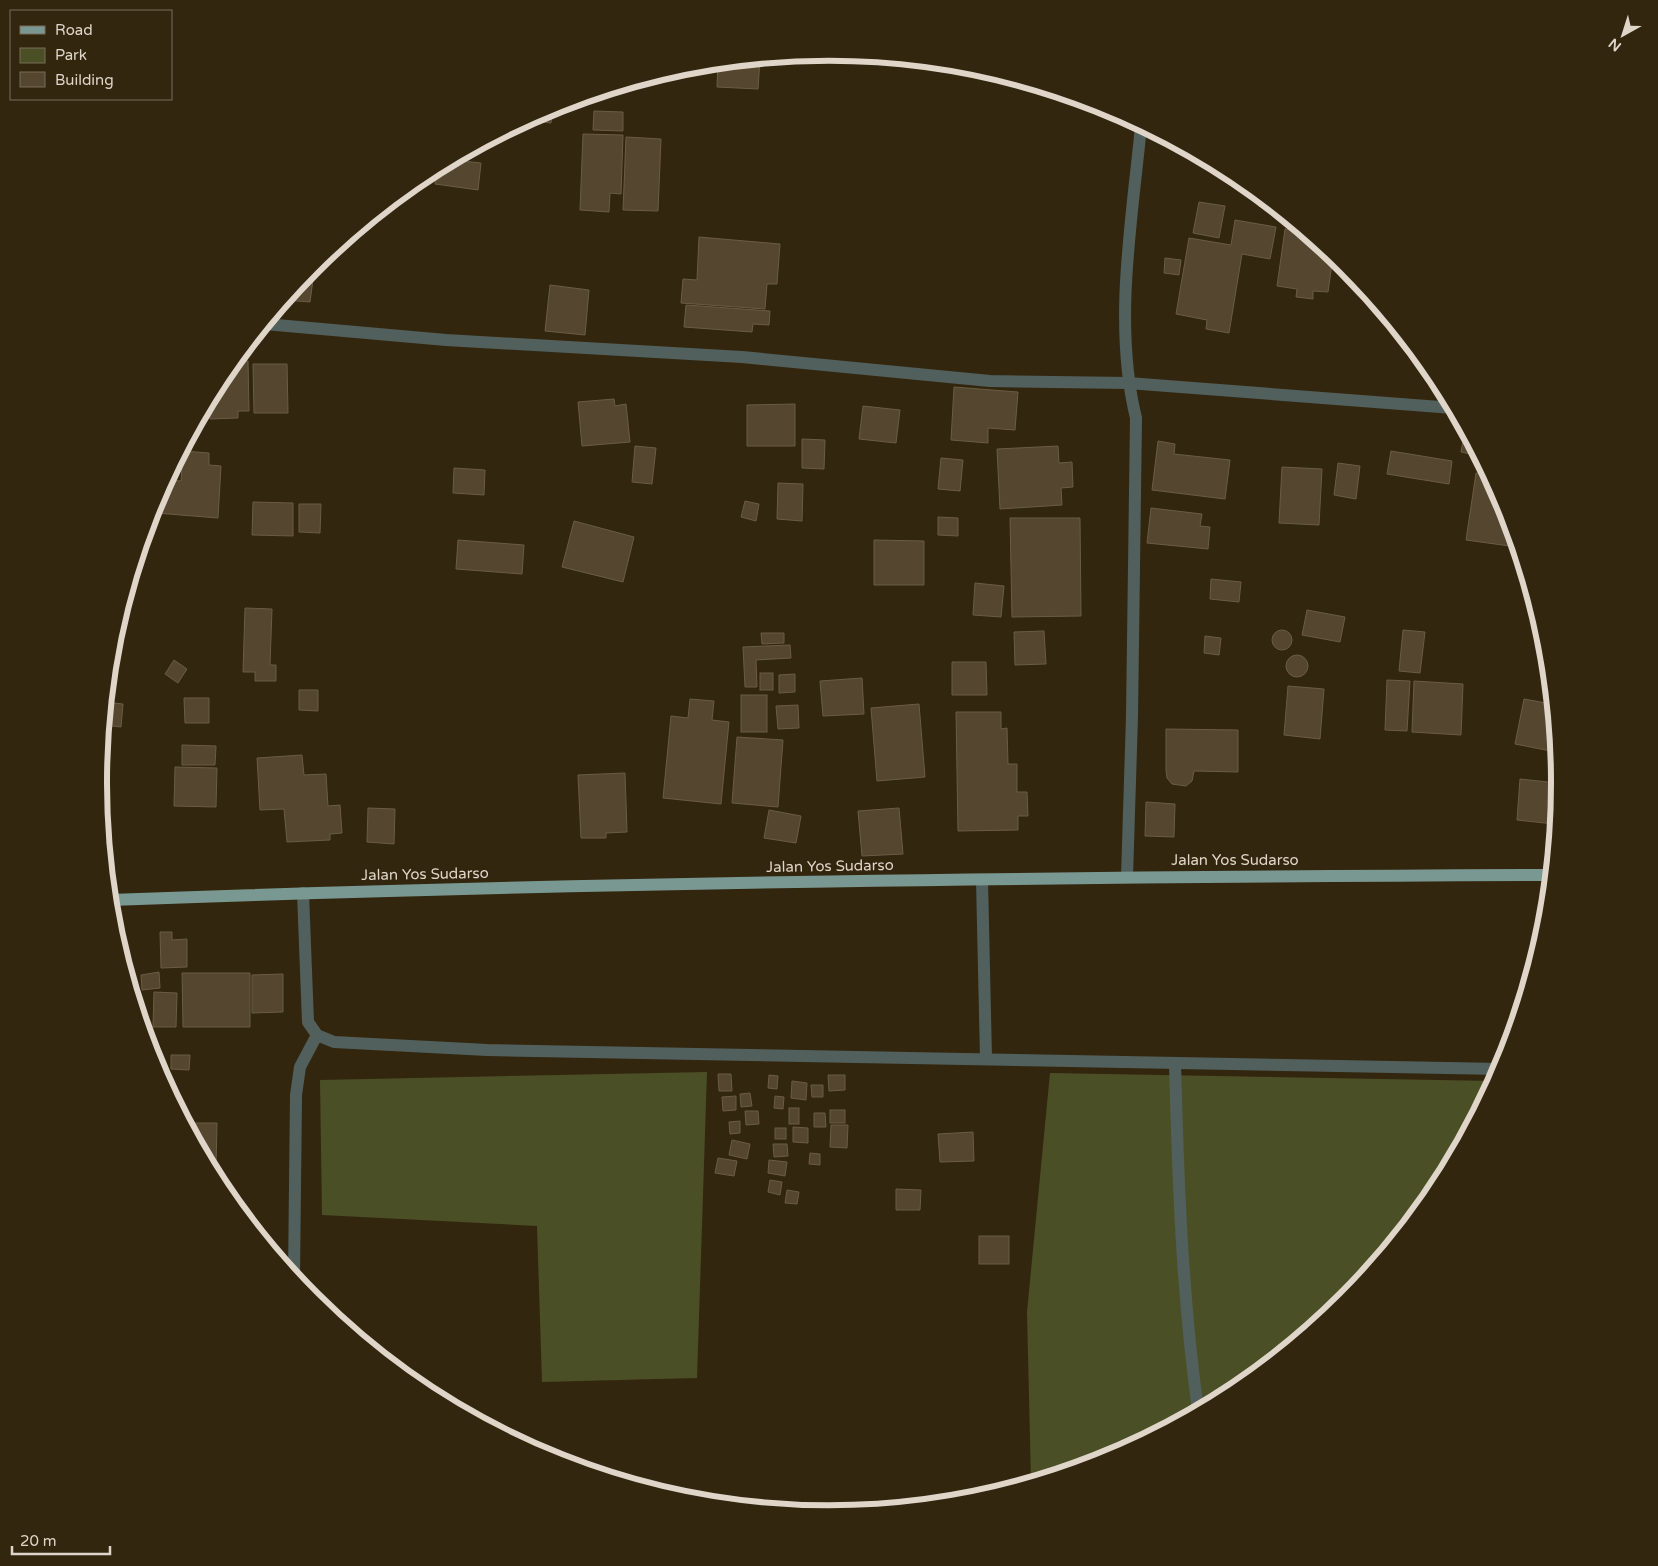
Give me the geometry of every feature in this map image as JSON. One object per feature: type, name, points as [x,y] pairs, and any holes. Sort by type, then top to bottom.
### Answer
[{"type":"main road","name":"Jalan Yos Sudarso","points":[[117,900],[303,893],[1127,877],[1545,875]]},
{"type":"street","points":[[1127,877],[1132,716],[1136,418],[1128,383],[1127,270],[1140,132]]},
{"type":"street","points":[[272,325],[446,340],[742,357],[990,381],[1128,383],[1445,407]]},
{"type":"street","points":[[982,880],[986,1058]]},
{"type":"street","points":[[303,893],[308,1022],[317,1035],[334,1042],[405,1048],[1491,1069]]},
{"type":"street","points":[[294,1267],[296,1094],[300,1067],[317,1035]]},
{"type":"street","points":[[1175,1063],[1178,1188],[1188,1335],[1197,1404]]},
{"type":"green space","points":[[707,1072],[697,1378],[542,1382],[537,1226],[322,1215],[320,1080]]},
{"type":"green space","points":[[1050,1073],[1486,1081],[1454,1144],[1402,1222],[1372,1259],[1305,1326],[1268,1356],[1190,1408],[1105,1450],[1031,1475],[1027,1312]]},
{"type":"building","points":[[760,65],[758,89],[717,87],[718,70]]},
{"type":"building","points":[[594,111],[623,112],[623,131],[593,130]]},
{"type":"building","points":[[552,117],[551,123],[541,122]]},
{"type":"building","points":[[583,134],[623,135],[621,194],[610,193],[609,212],[580,210]]},
{"type":"building","points":[[626,137],[661,139],[658,211],[623,210]]},
{"type":"building","points":[[463,161],[481,163],[478,190],[435,184],[436,178]]},
{"type":"building","points":[[1199,202],[1225,206],[1219,238],[1193,233]]},
{"type":"building","points":[[1235,220],[1276,227],[1270,259],[1242,254],[1229,333],[1206,329],[1207,320],[1176,314],[1189,238],[1231,245]]},
{"type":"building","points":[[1285,229],[1293,230],[1332,266],[1328,292],[1313,291],[1313,299],[1296,297],[1297,289],[1277,286]]},
{"type":"building","points":[[699,237],[780,244],[777,284],[767,284],[765,309],[681,303],[683,279],[697,280]]},
{"type":"building","points":[[1165,258],[1181,260],[1179,275],[1164,273]]},
{"type":"building","points":[[313,279],[310,302],[292,301]]},
{"type":"building","points":[[550,285],[589,290],[585,335],[545,331]]},
{"type":"building","points":[[686,305],[770,311],[769,325],[753,324],[752,332],[684,327]]},
{"type":"building","points":[[244,361],[248,361],[249,411],[238,411],[238,418],[210,419],[210,412]]},
{"type":"building","points":[[253,364],[287,364],[288,413],[254,413]]},
{"type":"building","points":[[954,387],[1018,392],[1015,430],[988,428],[988,443],[951,440]]},
{"type":"building","points":[[614,399],[615,406],[626,404],[630,442],[582,446],[578,402]]},
{"type":"building","points":[[795,404],[795,446],[747,446],[747,405]]},
{"type":"building","points":[[863,406],[900,410],[896,443],[859,439]]},
{"type":"building","points":[[802,439],[825,440],[824,469],[802,468]]},
{"type":"building","points":[[1463,440],[1471,454],[1461,452]]},
{"type":"building","points":[[1158,441],[1175,444],[1174,454],[1230,460],[1225,499],[1152,490]]},
{"type":"building","points":[[635,446],[656,448],[652,484],[632,482]]},
{"type":"building","points":[[1058,446],[1059,463],[1072,462],[1073,487],[1061,488],[1062,505],[1000,509],[997,449]]},
{"type":"building","points":[[189,451],[209,453],[209,465],[221,466],[218,518],[160,513],[174,481],[181,481],[182,464]]},
{"type":"building","points":[[1391,451],[1452,461],[1449,484],[1387,474]]},
{"type":"building","points":[[941,458],[963,460],[960,491],[938,489]]},
{"type":"building","points":[[1338,463],[1360,466],[1356,499],[1334,495]]},
{"type":"building","points":[[1282,467],[1322,469],[1319,525],[1279,523]]},
{"type":"building","points":[[454,468],[485,470],[484,495],[453,493]]},
{"type":"building","points":[[1476,473],[1481,474],[1496,507],[1510,546],[1466,540]]},
{"type":"building","points":[[778,483],[803,484],[802,521],[777,519]]},
{"type":"building","points":[[745,501],[759,504],[756,521],[741,517]]},
{"type":"building","points":[[253,502],[293,503],[293,536],[252,535]]},
{"type":"building","points":[[299,504],[321,504],[320,533],[299,532]]},
{"type":"building","points":[[1151,508],[1202,514],[1200,526],[1210,527],[1208,549],[1147,543]]},
{"type":"building","points":[[938,517],[958,518],[958,536],[938,535]]},
{"type":"building","points":[[1010,518],[1080,518],[1081,616],[1012,617]]},
{"type":"building","points":[[574,521],[634,537],[623,582],[562,567]]},
{"type":"building","points":[[458,540],[524,545],[522,574],[456,569]]},
{"type":"building","points":[[874,540],[924,541],[924,585],[874,585]]},
{"type":"building","points":[[1211,579],[1241,582],[1239,602],[1210,599]]},
{"type":"building","points":[[975,583],[1004,586],[1001,617],[973,615]]},
{"type":"building","points":[[245,608],[272,609],[270,665],[276,665],[276,681],[255,681],[255,672],[243,672]]},
{"type":"building","points":[[1307,610],[1345,617],[1340,642],[1302,635]]},
{"type":"building","points":[[1278,630],[1286,630],[1292,636],[1292,644],[1286,650],[1278,650],[1272,644],[1272,636]]},
{"type":"building","points":[[1403,630],[1425,632],[1420,673],[1399,671]]},
{"type":"building","points":[[1044,631],[1046,664],[1015,665],[1014,632]]},
{"type":"building","points":[[761,633],[784,633],[784,643],[762,644]]},
{"type":"building","points":[[1205,636],[1221,638],[1219,655],[1204,653]]},
{"type":"building","points":[[790,645],[791,658],[756,660],[757,687],[745,687],[743,647]]},
{"type":"building","points":[[1297,655],[1305,658],[1308,666],[1305,674],[1297,677],[1289,674],[1286,666],[1289,658]]},
{"type":"building","points":[[174,660],[187,669],[178,683],[165,674]]},
{"type":"building","points":[[952,662],[986,662],[987,695],[952,695]]},
{"type":"building","points":[[760,673],[773,673],[773,690],[760,690]]},
{"type":"building","points":[[795,674],[795,692],[779,693],[779,675]]},
{"type":"building","points":[[862,678],[864,714],[823,716],[820,681]]},
{"type":"building","points":[[1387,680],[1410,681],[1407,731],[1385,730]]},
{"type":"building","points":[[1414,681],[1463,684],[1461,735],[1412,732]]},
{"type":"building","points":[[1288,686],[1324,689],[1320,739],[1284,735]]},
{"type":"building","points":[[299,690],[318,690],[318,711],[299,710]]},
{"type":"building","points":[[741,695],[767,695],[767,732],[741,732]]},
{"type":"building","points":[[184,698],[209,698],[209,723],[185,723]]},
{"type":"building","points":[[690,699],[714,701],[712,720],[729,722],[721,804],[663,798],[671,716],[688,718]]},
{"type":"building","points":[[1524,699],[1546,703],[1550,751],[1515,744]]},
{"type":"building","points":[[112,703],[123,704],[121,727],[110,726]]},
{"type":"building","points":[[919,704],[925,777],[877,781],[871,708]]},
{"type":"building","points":[[798,705],[799,728],[778,729],[776,706]]},
{"type":"building","points":[[956,712],[1001,712],[1001,729],[1007,728],[1008,764],[1017,764],[1017,792],[1027,792],[1028,816],[1018,816],[1018,830],[958,831]]},
{"type":"building","points":[[1166,729],[1238,730],[1238,772],[1194,771],[1192,781],[1186,786],[1172,784],[1167,778],[1166,770]]},
{"type":"building","points":[[737,737],[783,740],[778,807],[732,803]]},
{"type":"building","points":[[182,745],[216,746],[215,765],[182,765]]},
{"type":"building","points":[[302,755],[304,775],[326,774],[328,806],[340,805],[342,833],[330,834],[330,840],[287,842],[284,809],[260,810],[257,758]]},
{"type":"building","points":[[175,767],[217,768],[216,807],[174,806]]},
{"type":"building","points":[[625,773],[627,832],[606,833],[606,838],[581,838],[578,775]]},
{"type":"building","points":[[1520,779],[1551,782],[1549,823],[1517,820]]},
{"type":"building","points":[[1146,802],[1175,804],[1174,837],[1145,836]]},
{"type":"building","points":[[368,808],[395,809],[394,844],[367,842]]},
{"type":"building","points":[[899,808],[903,854],[862,856],[858,811]]},
{"type":"building","points":[[769,810],[801,816],[796,843],[764,838]]},
{"type":"building","points":[[160,932],[172,932],[172,940],[187,939],[187,967],[161,968]]},
{"type":"building","points":[[159,972],[160,988],[142,990],[141,975]]},
{"type":"building","points":[[182,973],[250,973],[250,1027],[183,1027]]},
{"type":"building","points":[[283,974],[283,1012],[252,1013],[252,975]]},
{"type":"building","points":[[154,992],[177,993],[176,1027],[153,1027]]},
{"type":"building","points":[[171,1055],[190,1055],[189,1070],[171,1069]]},
{"type":"building","points":[[718,1074],[731,1074],[732,1091],[719,1091]]},
{"type":"building","points":[[769,1075],[778,1076],[777,1089],[768,1088]]},
{"type":"building","points":[[828,1075],[845,1075],[845,1090],[829,1091]]},
{"type":"building","points":[[792,1081],[807,1083],[806,1100],[791,1098]]},
{"type":"building","points":[[811,1085],[823,1085],[823,1097],[812,1097]]},
{"type":"building","points":[[750,1093],[752,1106],[741,1107],[740,1094]]},
{"type":"building","points":[[736,1096],[736,1110],[723,1111],[722,1097]]},
{"type":"building","points":[[775,1096],[784,1097],[783,1109],[774,1108]]},
{"type":"building","points":[[789,1108],[799,1108],[799,1124],[789,1124]]},
{"type":"building","points":[[830,1110],[845,1110],[845,1123],[830,1123]]},
{"type":"building","points":[[745,1111],[758,1111],[759,1124],[746,1125]]},
{"type":"building","points":[[814,1113],[825,1113],[826,1127],[814,1127]]},
{"type":"building","points":[[740,1121],[740,1133],[730,1134],[729,1122]]},
{"type":"building","points":[[193,1123],[217,1123],[216,1163]]},
{"type":"building","points":[[831,1125],[848,1125],[847,1148],[830,1147]]},
{"type":"building","points":[[793,1127],[808,1128],[808,1143],[793,1142]]},
{"type":"building","points":[[775,1128],[786,1128],[786,1139],[775,1139]]},
{"type":"building","points":[[973,1132],[974,1161],[940,1162],[938,1134]]},
{"type":"building","points":[[732,1140],[750,1144],[747,1159],[729,1155]]},
{"type":"building","points":[[773,1144],[787,1144],[788,1156],[774,1157]]},
{"type":"building","points":[[810,1153],[820,1154],[820,1165],[809,1164]]},
{"type":"building","points":[[718,1158],[737,1161],[734,1176],[715,1173]]},
{"type":"building","points":[[769,1160],[787,1162],[785,1176],[768,1173]]},
{"type":"building","points":[[770,1180],[782,1182],[780,1195],[768,1192]]},
{"type":"building","points":[[896,1189],[921,1190],[920,1210],[896,1210]]},
{"type":"building","points":[[787,1190],[799,1192],[797,1204],[785,1203]]},
{"type":"building","points":[[979,1236],[1009,1236],[1009,1264],[979,1264]]}]
